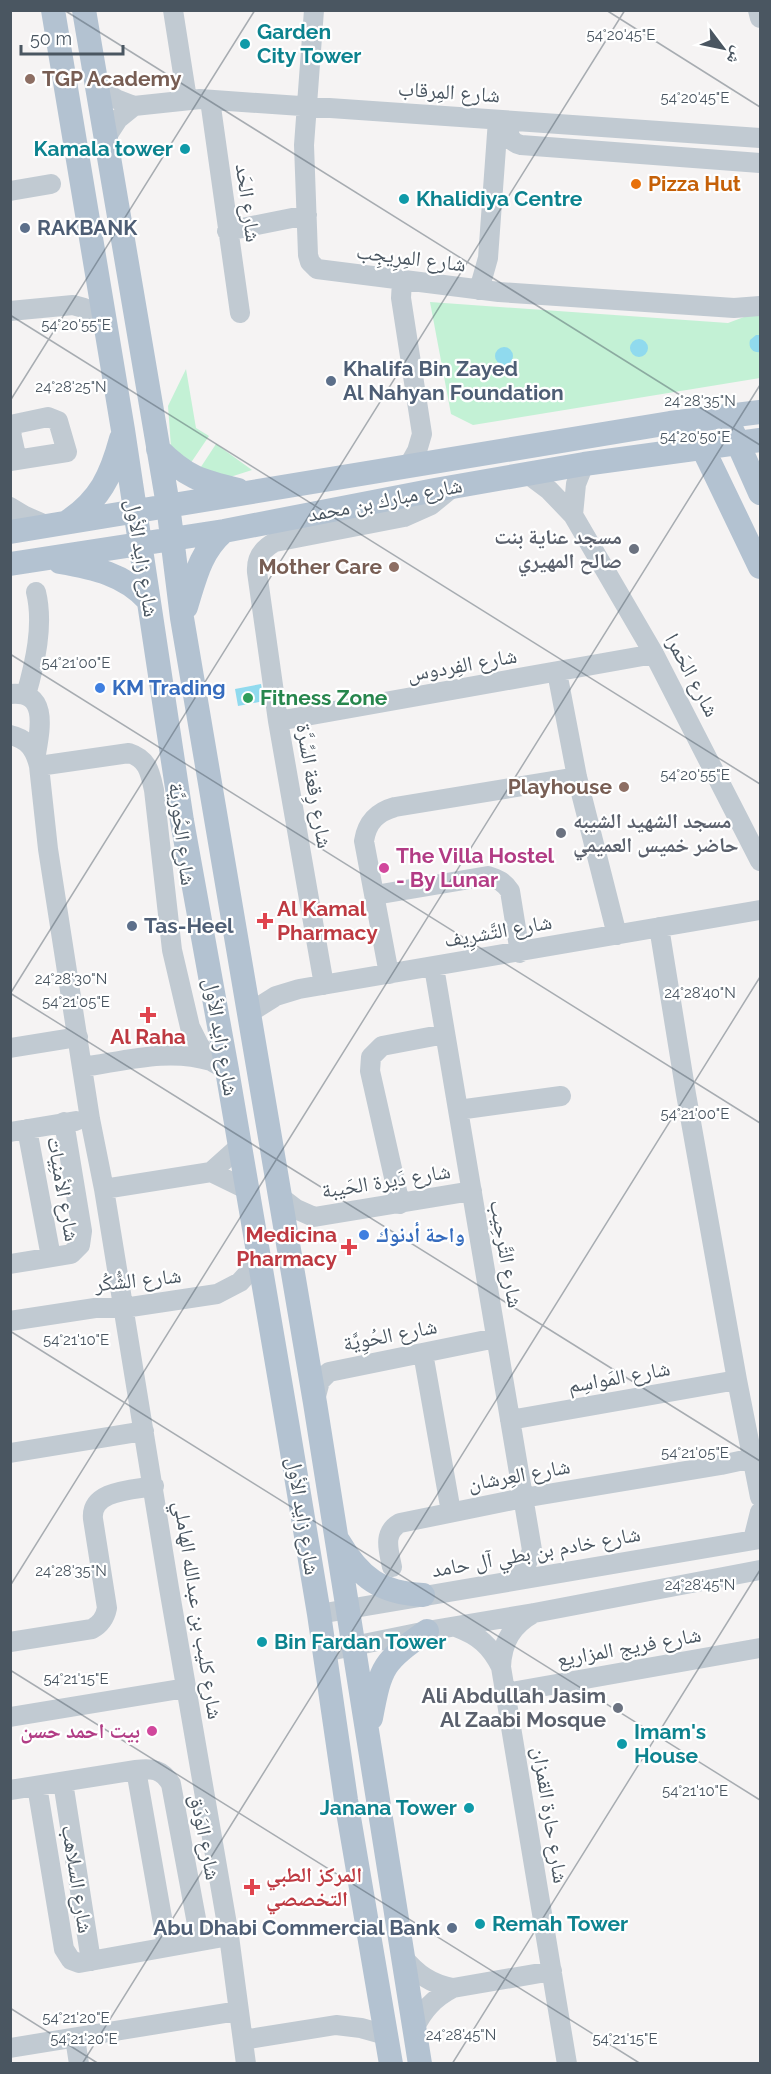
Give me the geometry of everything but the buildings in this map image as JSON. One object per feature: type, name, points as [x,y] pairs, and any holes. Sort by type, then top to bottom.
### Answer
[{"type":"main road","name":"شارع زايد الأول","points":[[53,10],[123,430],[219,1065],[240,1146],[248,1190],[391,2064]]},
{"type":"main road","name":"شارع زايد الأول","points":[[84,10],[168,505],[182,618],[315,1403],[420,2064]]},
{"type":"main road","name":"شارع مبارك بن محمد","points":[[10,532],[451,459],[760,412]]},
{"type":"main road","points":[[726,417],[749,442],[760,493]]},
{"type":"main road","points":[[690,422],[760,567]]},
{"type":"main road","points":[[57,525],[80,513],[101,491],[109,476],[123,430]]},
{"type":"main road","name":"شارع مبارك بن محمد","points":[[10,564],[140,543],[173,540],[584,464],[749,442]]},
{"type":"main road","points":[[158,449],[178,468],[195,479],[249,493]]},
{"type":"main road","points":[[182,618],[202,556],[224,531]]},
{"type":"main road","points":[[43,559],[92,568],[118,577],[148,600]]},
{"type":"main road","points":[[335,1534],[353,1562],[373,1582],[393,1592],[423,1595]]},
{"type":"main road","points":[[368,1735],[378,1682],[385,1666],[397,1653],[427,1631]]},
{"type":"street","points":[[173,10],[187,99]]},
{"type":"street","name":"شارع المِرِيجِب","points":[[314,10],[304,145],[308,255],[310,262],[317,269],[479,290],[734,308],[760,306]]},
{"type":"street","points":[[758,10],[760,18]]},
{"type":"street","points":[[97,87],[116,99],[134,106],[118,119],[105,139]]},
{"type":"street","name":"شارع المِرقاب","points":[[134,106],[187,99],[210,100],[760,138]]},
{"type":"street","name":"شارع الحَد","points":[[210,100],[240,313]]},
{"type":"street","points":[[503,120],[512,142],[521,146],[760,163]]},
{"type":"street","points":[[479,290],[488,258],[503,120]]},
{"type":"street","points":[[10,191],[51,184]]},
{"type":"street","points":[[227,231],[307,216]]},
{"type":"street","points":[[402,281],[401,298],[422,434],[417,451],[408,467]]},
{"type":"street","points":[[10,311],[68,305],[78,306],[105,320]]},
{"type":"street","points":[[422,434],[432,445],[451,459]]},
{"type":"street","points":[[573,515],[576,484],[584,464]]},
{"type":"street","name":"شارع الحَمرا","points":[[529,475],[554,494],[573,515],[654,654],[760,861]]},
{"type":"street","name":"شارع رِقعة السِّرَّة","points":[[324,985],[278,722],[256,567],[259,557],[274,542],[404,517],[431,505],[453,487]]},
{"type":"street","points":[[10,507],[25,516],[57,525]]},
{"type":"street","points":[[18,694],[34,661],[38,621],[36,592]]},
{"type":"street","name":"شارع الفِردوس","points":[[278,722],[654,654]]},
{"type":"street","points":[[557,672],[577,777],[617,935]]},
{"type":"street","name":"شارع كليب بن عبدالله الهاملي","points":[[18,694],[37,704],[39,711],[38,760],[48,849],[90,1119],[104,1189],[229,1936],[246,2064]]},
{"type":"street","points":[[10,735],[29,743],[38,760]]},
{"type":"street","name":"شارع الحُوريَّة","points":[[38,760],[129,753],[137,755],[148,766],[154,790],[172,950],[190,1027],[199,1045],[219,1065]]},
{"type":"street","points":[[389,974],[364,841],[365,831],[377,814],[395,807],[577,777]]},
{"type":"street","points":[[375,895],[488,876],[497,878],[510,891],[520,953]]},
{"type":"street","name":"شارع التَّشرِيف","points":[[249,1013],[284,993],[760,910]]},
{"type":"street","points":[[659,927],[686,1094],[760,1497]]},
{"type":"street","name":"شارع التَّرحِيب","points":[[434,967],[532,1550]]},
{"type":"street","points":[[172,1054],[186,1040],[190,1027]]},
{"type":"street","points":[[400,1204],[369,1064],[371,1057],[382,1046],[445,1034]]},
{"type":"street","points":[[10,1048],[78,1037]]},
{"type":"street","points":[[83,1067],[172,1054],[219,1065]]},
{"type":"street","points":[[458,1110],[561,1096]]},
{"type":"street","points":[[19,1130],[90,1119]]},
{"type":"street","name":"شارع الأمنِيات","points":[[10,1264],[70,1254],[76,1250],[82,1238],[64,1122]]},
{"type":"street","name":"شارع الأمنِيات","points":[[19,1130],[51,1257]]},
{"type":"street","points":[[104,1189],[211,1172],[240,1146]]},
{"type":"street","points":[[211,1172],[248,1190]]},
{"type":"street","name":"شارع دَيرة الحَيبة","points":[[279,1196],[296,1209],[314,1217],[472,1191]]},
{"type":"street","name":"شارع الشُّكُر","points":[[10,1321],[94,1308],[124,1308],[217,1294],[240,1282],[259,1261]]},
{"type":"street","name":"شارع الحُوِيَّة","points":[[315,1403],[320,1381],[328,1372],[496,1338]]},
{"type":"street","name":"شارع العِرشان","points":[[423,1353],[451,1512],[753,1458]]},
{"type":"street","name":"شارع المَواسِم","points":[[510,1420],[737,1380]]},
{"type":"street","points":[[10,1453],[144,1431]]},
{"type":"street","points":[[10,1642],[86,1630],[98,1625],[106,1615],[107,1608],[93,1519],[95,1506],[105,1497],[153,1486]]},
{"type":"street","points":[[392,1568],[388,1541],[395,1526],[451,1512]]},
{"type":"street","points":[[757,1540],[760,1512]]},
{"type":"street","name":"شارع خادم بن بطي آل حامد","points":[[319,1614],[757,1540]]},
{"type":"street","points":[[517,1580],[532,1550],[545,1563],[561,1572]]},
{"type":"street","points":[[324,1652],[760,1570]]},
{"type":"street","name":"شارع حارة القمزان","points":[[501,1667],[504,1645],[509,1635],[516,1626],[534,1613]]},
{"type":"street","name":"شارع حارة القمزان","points":[[456,1627],[468,1631],[483,1642],[496,1656],[501,1667],[567,2064]]},
{"type":"street","name":"شارع فريج المزاريع","points":[[506,1693],[760,1648]]},
{"type":"street","points":[[10,1716],[186,1688]]},
{"type":"street","points":[[10,1790],[140,1770],[167,1946]]},
{"type":"street","name":"شارع الوَدَق","points":[[140,1770],[160,1771],[171,1784],[200,1940]]},
{"type":"street","points":[[63,1782],[88,1961]]},
{"type":"street","name":"شارع السلاهب","points":[[37,1786],[65,1953],[70,1960],[88,1961],[229,1936]]},
{"type":"street","points":[[403,1957],[419,1975],[453,1988]]},
{"type":"street","points":[[414,2029],[429,2004],[453,1988],[552,1971]]},
{"type":"street","points":[[10,2049],[238,2011]]},
{"type":"street","points":[[243,2040],[336,2025],[361,2028],[386,2035]]},
{"type":"street","points":[[75,2038],[79,2064]]},
{"type":"green space","points":[[430,302],[728,323],[760,311],[760,378],[473,425],[451,414]]},
{"type":"green space","points":[[186,369],[196,428],[209,436],[186,470],[171,447],[168,406]]},
{"type":"green space","points":[[216,444],[252,470],[224,479],[195,476]]},
{"type":"water","points":[[760,335],[760,352],[750,348],[750,340]]},
{"type":"water","points":[[639,339],[645,342],[648,348],[645,354],[639,357],[633,354],[630,348],[633,342]]},
{"type":"water","points":[[504,347],[510,350],[513,356],[510,362],[504,365],[498,362],[495,356],[498,350]]},
{"type":"water","points":[[261,684],[264,701],[238,706],[235,689]]},
{"type":"place","name":"Garden City Tower","points":[[245,44]]},
{"type":"place","name":"TGP Academy","points":[[30,79]]},
{"type":"place","name":"Kamala tower","points":[[185,149]]},
{"type":"place","name":"Pizza Hut","points":[[636,184]]},
{"type":"place","name":"Khalidiya Centre","points":[[404,199]]},
{"type":"place","name":"RAKBANK","points":[[25,228]]},
{"type":"place","name":"Khalifa Bin Zayed Al Nahyan Foundation","points":[[331,381]]},
{"type":"place","name":"مسجد عناية بنت صالح المهيري","points":[[634,549]]},
{"type":"place","name":"Mother Care","points":[[394,567]]},
{"type":"place","name":"KM Trading","points":[[100,688]]},
{"type":"place","name":"Fitness Zone","points":[[248,698]]},
{"type":"place","name":"Playhouse","points":[[624,787]]},
{"type":"place","name":"مسجد الشهيد الشيبه حاضر خميس العميمي","points":[[561,833]]},
{"type":"place","name":"The Villa Hostel - By Lunar","points":[[384,868]]},
{"type":"place","name":"Al Kamal Pharmacy","points":[[265,921]]},
{"type":"place","name":"Tas-Heel","points":[[132,926]]},
{"type":"place","name":"Al Raha","points":[[148,1015]]},
{"type":"place","name":"واحة أدنوك","points":[[364,1235]]},
{"type":"place","name":"Medicina Pharmacy","points":[[349,1247]]},
{"type":"place","name":"Bin Fardan Tower","points":[[262,1642]]},
{"type":"place","name":"Ali Abdullah Jasim Al Zaabi Mosque","points":[[618,1708]]},
{"type":"place","name":"بيت احمد حسن","points":[[152,1731]]},
{"type":"place","name":"Imam's House","points":[[622,1744]]},
{"type":"place","name":"Janana Tower","points":[[469,1808]]},
{"type":"place","name":"المركز الطبي التخصصي","points":[[252,1887]]},
{"type":"place","name":"Remah Tower","points":[[480,1924]]},
{"type":"place","name":"Abu Dhabi Commercial Bank","points":[[452,1928]]}]
